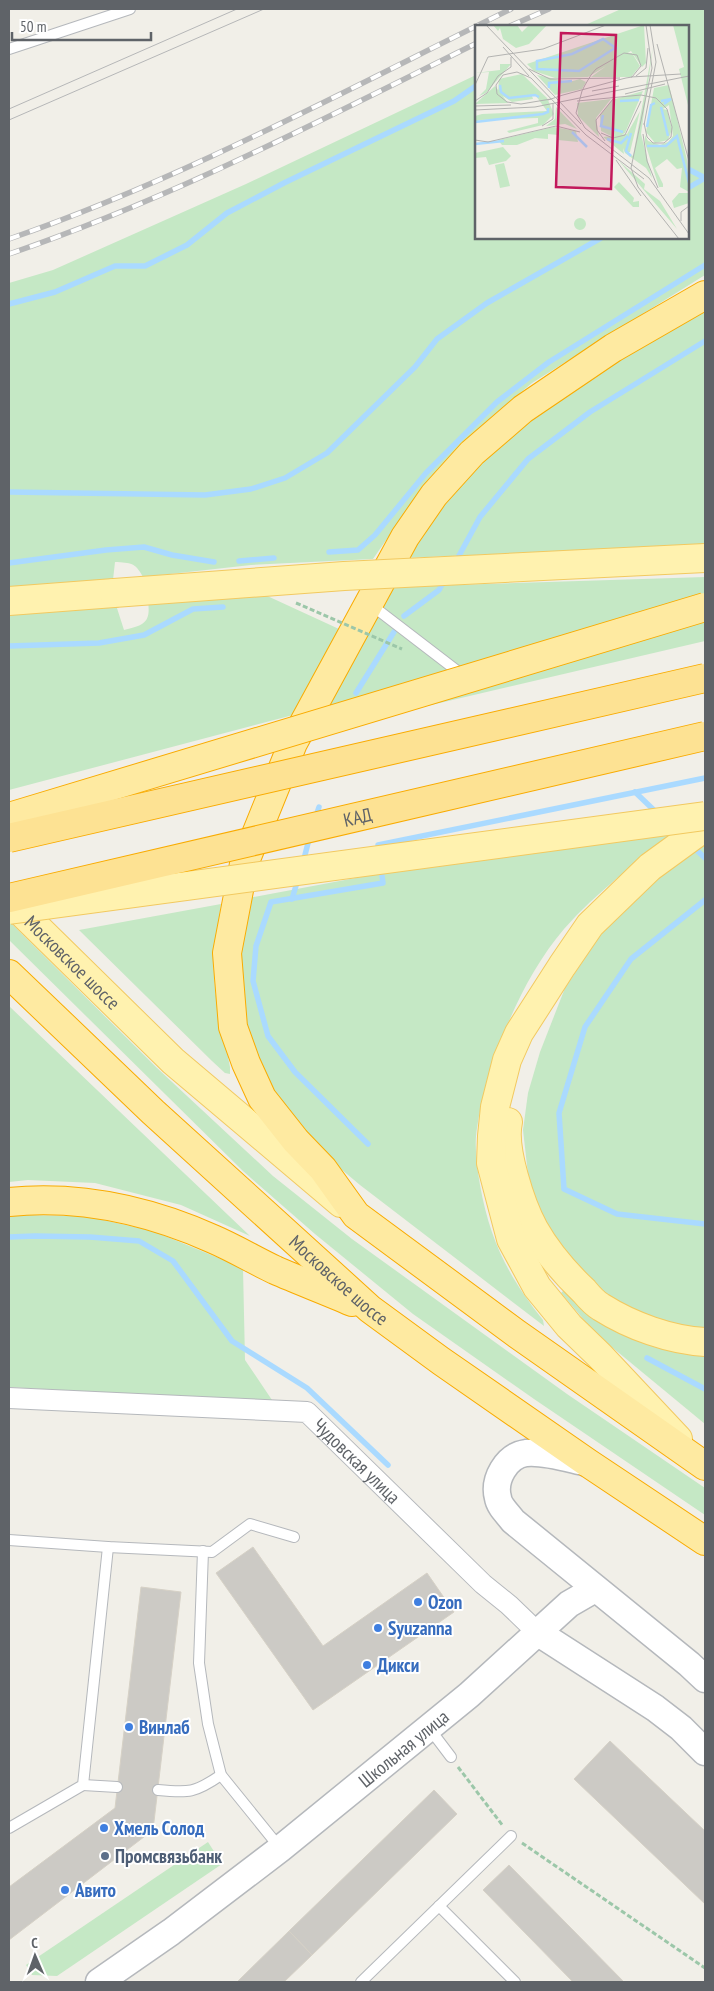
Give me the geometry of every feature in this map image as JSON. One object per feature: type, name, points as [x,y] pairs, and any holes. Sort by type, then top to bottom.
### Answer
[{"type":"highway","points":[[356,1215],[323,1169],[296,1141],[262,1098],[246,1063],[233,1027],[227,953],[244,864],[292,743],[405,537],[434,495],[472,453],[522,409],[613,348],[705,295]]},
{"type":"highway","points":[[9,817],[705,607]]},
{"type":"highway","points":[[9,838],[705,678]]},
{"type":"highway","name":"КАД","points":[[9,899],[705,736]]},
{"type":"highway","name":"Московское шоссе","points":[[9,974],[154,1112],[370,1309],[588,1463],[705,1541]]},
{"type":"highway","points":[[9,1202],[34,1200],[86,1202],[129,1209],[214,1239],[274,1269],[370,1309]]},
{"type":"highway","name":"Московское шоссе","points":[[356,1215],[524,1339],[701,1463]]},
{"type":"main road","points":[[9,601],[344,576],[705,558]]},
{"type":"main road","points":[[9,910],[705,816]]},
{"type":"main road","points":[[701,1463],[600,1356],[569,1326],[537,1287],[512,1239],[491,1163],[495,1107],[507,1060],[519,1033],[590,925],[650,867],[705,827]]},
{"type":"main road","name":"Московское шоссе","points":[[9,899],[173,1061],[356,1215]]},
{"type":"main road","points":[[562,966],[522,1066],[506,1129],[510,1160],[517,1185],[534,1229],[562,1270],[599,1306],[623,1319],[655,1332],[690,1341],[705,1342]]},
{"type":"street","name":"Чудовская улица","points":[[9,1398],[307,1412],[483,1584],[509,1605],[536,1632]]},
{"type":"street","points":[[588,1463],[548,1455],[525,1453],[513,1459],[504,1468],[497,1484],[498,1500],[513,1521],[705,1679]]},
{"type":"street","name":"Школьная улица","points":[[99,1982],[171,1932],[280,1849],[469,1695],[536,1632],[569,1604],[595,1589]]},
{"type":"street","points":[[536,1632],[655,1708],[693,1728],[705,1752]]},
{"type":"lane","points":[[9,49],[130,9]]},
{"type":"lane","points":[[369,604],[456,670]]},
{"type":"lane","points":[[9,1540],[212,1552],[250,1524],[294,1538]]},
{"type":"lane","points":[[83,1785],[108,1547]]},
{"type":"lane","points":[[202,1551],[199,1663],[208,1724],[221,1776],[280,1849]]},
{"type":"lane","points":[[429,1728],[451,1757]]},
{"type":"lane","points":[[158,1790],[181,1792],[201,1789],[221,1776]]},
{"type":"lane","points":[[9,1828],[83,1785],[117,1787]]},
{"type":"lane","points":[[361,1982],[511,1836]]},
{"type":"lane","points":[[440,1906],[515,1982]]},
{"type":"path","points":[[291,601],[402,649]]},
{"type":"path","points":[[451,1757],[511,1836],[705,1968]]},
{"type":"green space","points":[[621,9],[705,9],[705,275],[532,383],[497,412],[462,443],[427,481],[373,559],[251,565],[143,577],[138,568],[132,564],[115,562],[113,580],[9,587],[9,283],[53,270],[246,184],[475,75],[475,239],[689,239],[689,25],[585,25]]},
{"type":"green space","points":[[705,305],[705,545],[404,558],[445,496],[521,422]]},
{"type":"green space","points":[[705,577],[705,598],[324,708],[389,587]]},
{"type":"green space","points":[[263,594],[339,629],[297,714],[9,790],[9,614],[116,605],[124,630],[145,622],[149,608],[148,601]]},
{"type":"green space","points":[[705,617],[705,641],[414,709]]},
{"type":"green space","points":[[675,831],[576,915],[544,955],[512,1013],[484,1096],[476,1135],[476,1156],[484,1205],[502,1257],[510,1273],[543,1320],[544,1326],[360,1185],[316,1148],[256,1066],[245,1030],[237,979],[243,899],[393,871]]},
{"type":"green space","points":[[705,835],[705,1330],[668,1324],[632,1310],[593,1285],[563,1254],[542,1221],[528,1174],[523,1130],[528,1093],[540,1052],[565,988],[601,934],[651,884]]},
{"type":"green space","points":[[221,904],[213,957],[215,991],[230,1074],[225,1073],[212,1061],[79,930]]},
{"type":"green space","points":[[9,921],[157,1068],[273,1176],[352,1239],[567,1394],[705,1488],[705,1515],[413,1314],[315,1234],[243,1171],[9,940]]},
{"type":"green space","points":[[9,1006],[250,1236],[181,1205],[95,1183],[28,1180],[9,1182]]},
{"type":"green space","points":[[9,1216],[85,1216],[153,1231],[243,1268],[245,1360],[274,1403],[9,1387]]},
{"type":"green space","points":[[565,1289],[705,1351],[705,1424],[596,1334],[561,1293]]},
{"type":"green space","points":[[208,1842],[222,1864],[57,1976],[32,1975],[26,1965]]},
{"type":"building","points":[[253,1547],[323,1646],[427,1573],[454,1612],[313,1710],[216,1573]]},
{"type":"building","points":[[141,1587],[181,1592],[153,1830],[9,1940],[9,1887],[115,1808]]},
{"type":"building","points":[[610,1741],[705,1831],[705,1904],[574,1779]]},
{"type":"building","points":[[434,1790],[457,1814],[312,1955],[289,1931]]},
{"type":"building","points":[[509,1865],[624,1982],[573,1982],[483,1890]]},
{"type":"building","points":[[289,1931],[312,1955],[284,1982],[237,1982]]},
{"type":"waterway","points":[[9,304],[55,292],[115,266],[145,266],[187,245],[227,213],[284,183],[454,101],[475,86]]},
{"type":"waterway","points":[[689,170],[705,178]]},
{"type":"waterway","points":[[689,187],[705,178]]},
{"type":"waterway","points":[[9,492],[205,495],[251,489],[285,478],[327,453],[415,367],[437,339],[487,303],[599,239]]},
{"type":"waterway","points":[[329,552],[358,550],[375,535],[426,473],[497,402],[549,362],[705,265]]},
{"type":"waterway","points":[[455,563],[480,517],[528,459],[590,412],[705,341]]},
{"type":"waterway","points":[[9,563],[144,547],[172,555],[214,562]]},
{"type":"waterway","points":[[239,561],[274,558]]},
{"type":"waterway","points":[[404,616],[439,590],[445,579]]},
{"type":"waterway","points":[[9,646],[99,643],[144,635],[193,609],[223,607]]},
{"type":"waterway","points":[[356,693],[394,632]]},
{"type":"waterway","points":[[379,854],[378,845],[705,778]]},
{"type":"waterway","points":[[635,792],[658,814]]},
{"type":"waterway","points":[[315,819],[319,807]]},
{"type":"waterway","points":[[303,863],[310,835]]},
{"type":"waterway","points":[[692,846],[705,858]]},
{"type":"waterway","points":[[368,1144],[295,1072],[268,1036],[253,981],[256,946],[271,902],[383,883],[381,868]]},
{"type":"waterway","points":[[292,899],[298,879]]},
{"type":"waterway","points":[[705,900],[631,959],[585,1027],[559,1113],[564,1189],[617,1214],[705,1224]]},
{"type":"waterway","points":[[9,1237],[90,1237],[139,1241],[173,1261],[232,1341],[307,1388],[388,1465]]},
{"type":"waterway","points":[[647,1358],[705,1389]]},
{"type":"tram line","points":[[9,109],[237,9]]},
{"type":"tram line","points":[[9,120],[264,9]]},
{"type":"railway","points":[[479,25],[511,9]]},
{"type":"railway","points":[[512,25],[549,9]]},
{"type":"railway","points":[[9,239],[74,215],[201,161],[326,102],[475,27]]},
{"type":"railway","points":[[9,254],[129,209],[188,183],[304,129],[475,44]]},
{"type":"place","name":"Ozon","points":[[418,1602]]},
{"type":"place","name":"Syuzanna","points":[[378,1628]]},
{"type":"place","name":"Дикси","points":[[367,1665]]},
{"type":"place","name":"Винлаб","points":[[129,1727]]},
{"type":"place","name":"Хмель Солод","points":[[104,1828]]},
{"type":"place","name":"Промсвязьбанк","points":[[105,1856]]},
{"type":"place","name":"Авито","points":[[65,1890]]}]
